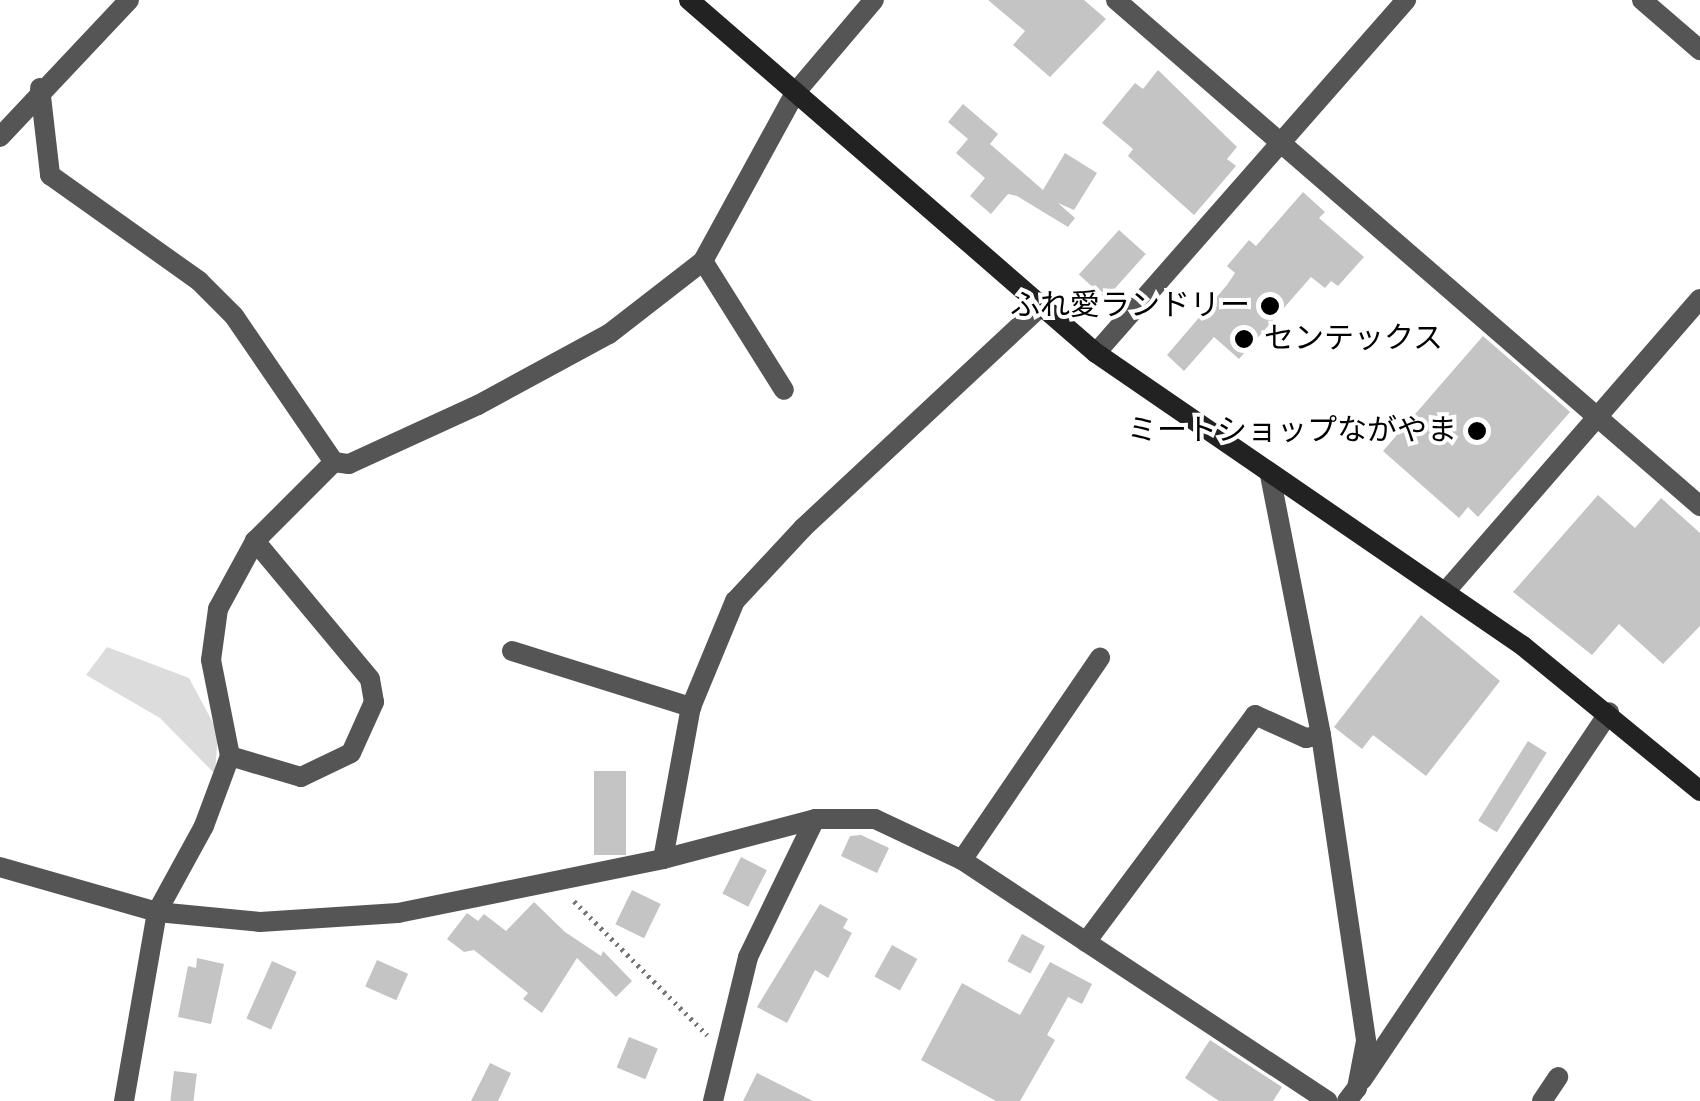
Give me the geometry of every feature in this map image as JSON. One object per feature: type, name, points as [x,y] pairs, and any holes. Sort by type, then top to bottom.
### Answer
[{"type":"street","points":[[689,0],[1096,353],[1270,475],[1446,591],[1609,712],[1700,791]]},
{"type":"street","points":[[40,88],[50,175],[200,282],[234,316],[334,462],[349,464],[478,406],[609,334],[702,261],[794,92],[874,0]]},
{"type":"street","points":[[1116,0],[1700,506]]},
{"type":"street","points":[[1096,353],[1406,0]]},
{"type":"street","points":[[1642,0],[1700,50]]},
{"type":"street","points":[[0,137],[120,3]]},
{"type":"street","points":[[702,261],[784,390]]},
{"type":"street","points":[[1446,591],[1700,300]]},
{"type":"street","points":[[664,859],[690,707],[736,601],[803,528],[1041,306]]},
{"type":"street","points":[[124,1101],[157,912],[204,826],[230,756],[211,660],[218,609],[254,542],[334,462]]},
{"type":"street","points":[[1270,475],[1321,735],[1366,1041],[1352,1094]]},
{"type":"street","points":[[230,756],[302,777],[351,752],[374,702],[370,680],[254,542]]},
{"type":"street","points":[[512,650],[690,707]]},
{"type":"street","points":[[962,860],[1100,658]]},
{"type":"street","points":[[1352,1094],[1609,712]]},
{"type":"street","points":[[1086,942],[1255,715],[1306,738],[1321,735]]},
{"type":"street","points":[[0,867],[157,912],[260,922],[398,913],[551,878],[664,859],[815,819],[876,818],[962,860],[1328,1101]]},
{"type":"street","points":[[713,1101],[748,957],[815,819]]},
{"type":"street","points":[[1542,1101],[1558,1077]]},
{"type":"path","points":[[551,878],[723,1051]]},
{"type":"shaded area","points":[[107,647],[189,678],[218,732],[215,774],[160,718],[86,675]]},
{"type":"building","points":[[988,0],[1084,0],[1106,19],[1050,77],[1013,45],[1025,31]]},
{"type":"building","points":[[1158,70],[1237,147],[1227,159],[1236,166],[1194,215],[1128,156],[1133,149],[1102,123],[1135,83],[1143,89]]},
{"type":"building","points":[[963,104],[998,134],[990,144],[1043,190],[1065,153],[1097,173],[1074,210],[1058,203],[1075,218],[1068,227],[1017,196],[1008,194],[991,214],[970,196],[985,178],[956,153],[968,139],[948,122]]},
{"type":"building","points":[[1303,192],[1325,212],[1319,218],[1364,257],[1338,286],[1331,281],[1325,288],[1311,277],[1239,359],[1214,337],[1184,371],[1167,355],[1227,285],[1235,273],[1227,266],[1249,240],[1256,246]]},
{"type":"building","points":[[1119,230],[1146,254],[1106,299],[1079,275]]},
{"type":"building","name":"ミートショップながやま","points":[[1483,336],[1570,412],[1478,517],[1468,507],[1459,518],[1383,451]]},
{"type":"building","points":[[1598,495],[1635,528],[1661,498],[1700,533],[1700,626],[1663,664],[1619,624],[1592,655],[1513,592]]},
{"type":"building","points":[[1421,615],[1500,681],[1426,776],[1373,735],[1362,749],[1334,727]]},
{"type":"building","points":[[1528,741],[1547,753],[1497,832],[1478,821]]},
{"type":"building","points":[[594,771],[626,771],[626,855],[594,855]]},
{"type":"building","points":[[861,835],[889,848],[877,873],[841,856],[850,836]]},
{"type":"building","points":[[741,857],[767,870],[748,907],[722,894]]},
{"type":"building","points":[[632,890],[661,904],[644,938],[615,924]]},
{"type":"building","points":[[534,902],[565,932],[601,956],[603,951],[632,981],[616,997],[577,958],[542,1013],[523,999],[528,993],[474,950],[464,952],[447,939],[467,913],[478,921],[484,914],[506,931]]},
{"type":"building","points":[[820,904],[848,919],[843,928],[852,933],[828,978],[815,970],[787,1023],[757,1007]]},
{"type":"building","points":[[1022,934],[1045,946],[1030,974],[1007,961]]},
{"type":"building","points":[[892,945],[917,959],[900,991],[875,976]]},
{"type":"building","points":[[197,958],[224,964],[211,1024],[178,1017],[188,966],[196,968]]},
{"type":"building","points":[[377,960],[408,974],[396,1000],[365,986]]},
{"type":"building","points":[[272,961],[297,972],[271,1030],[246,1019]]},
{"type":"building","points":[[1050,962],[1092,984],[1082,1004],[1068,997],[1047,1035],[1055,1040],[1020,1101],[996,1101],[921,1060],[962,983],[1020,1015]]},
{"type":"building","points":[[629,1037],[658,1049],[645,1079],[617,1068]]},
{"type":"building","points":[[1210,1040],[1282,1087],[1273,1101],[1219,1101],[1185,1078]]},
{"type":"building","points":[[490,1063],[511,1073],[498,1101],[471,1101]]},
{"type":"building","points":[[174,1071],[197,1074],[193,1101],[170,1101]]},
{"type":"building","points":[[757,1073],[813,1101],[743,1101]]},
{"type":"place","name":"ふれ愛ランドリー","points":[[1270,306]]},
{"type":"place","name":"センテックス","points":[[1244,339]]},
{"type":"place","name":"ミートショップながやま","points":[[1477,431]]}]
